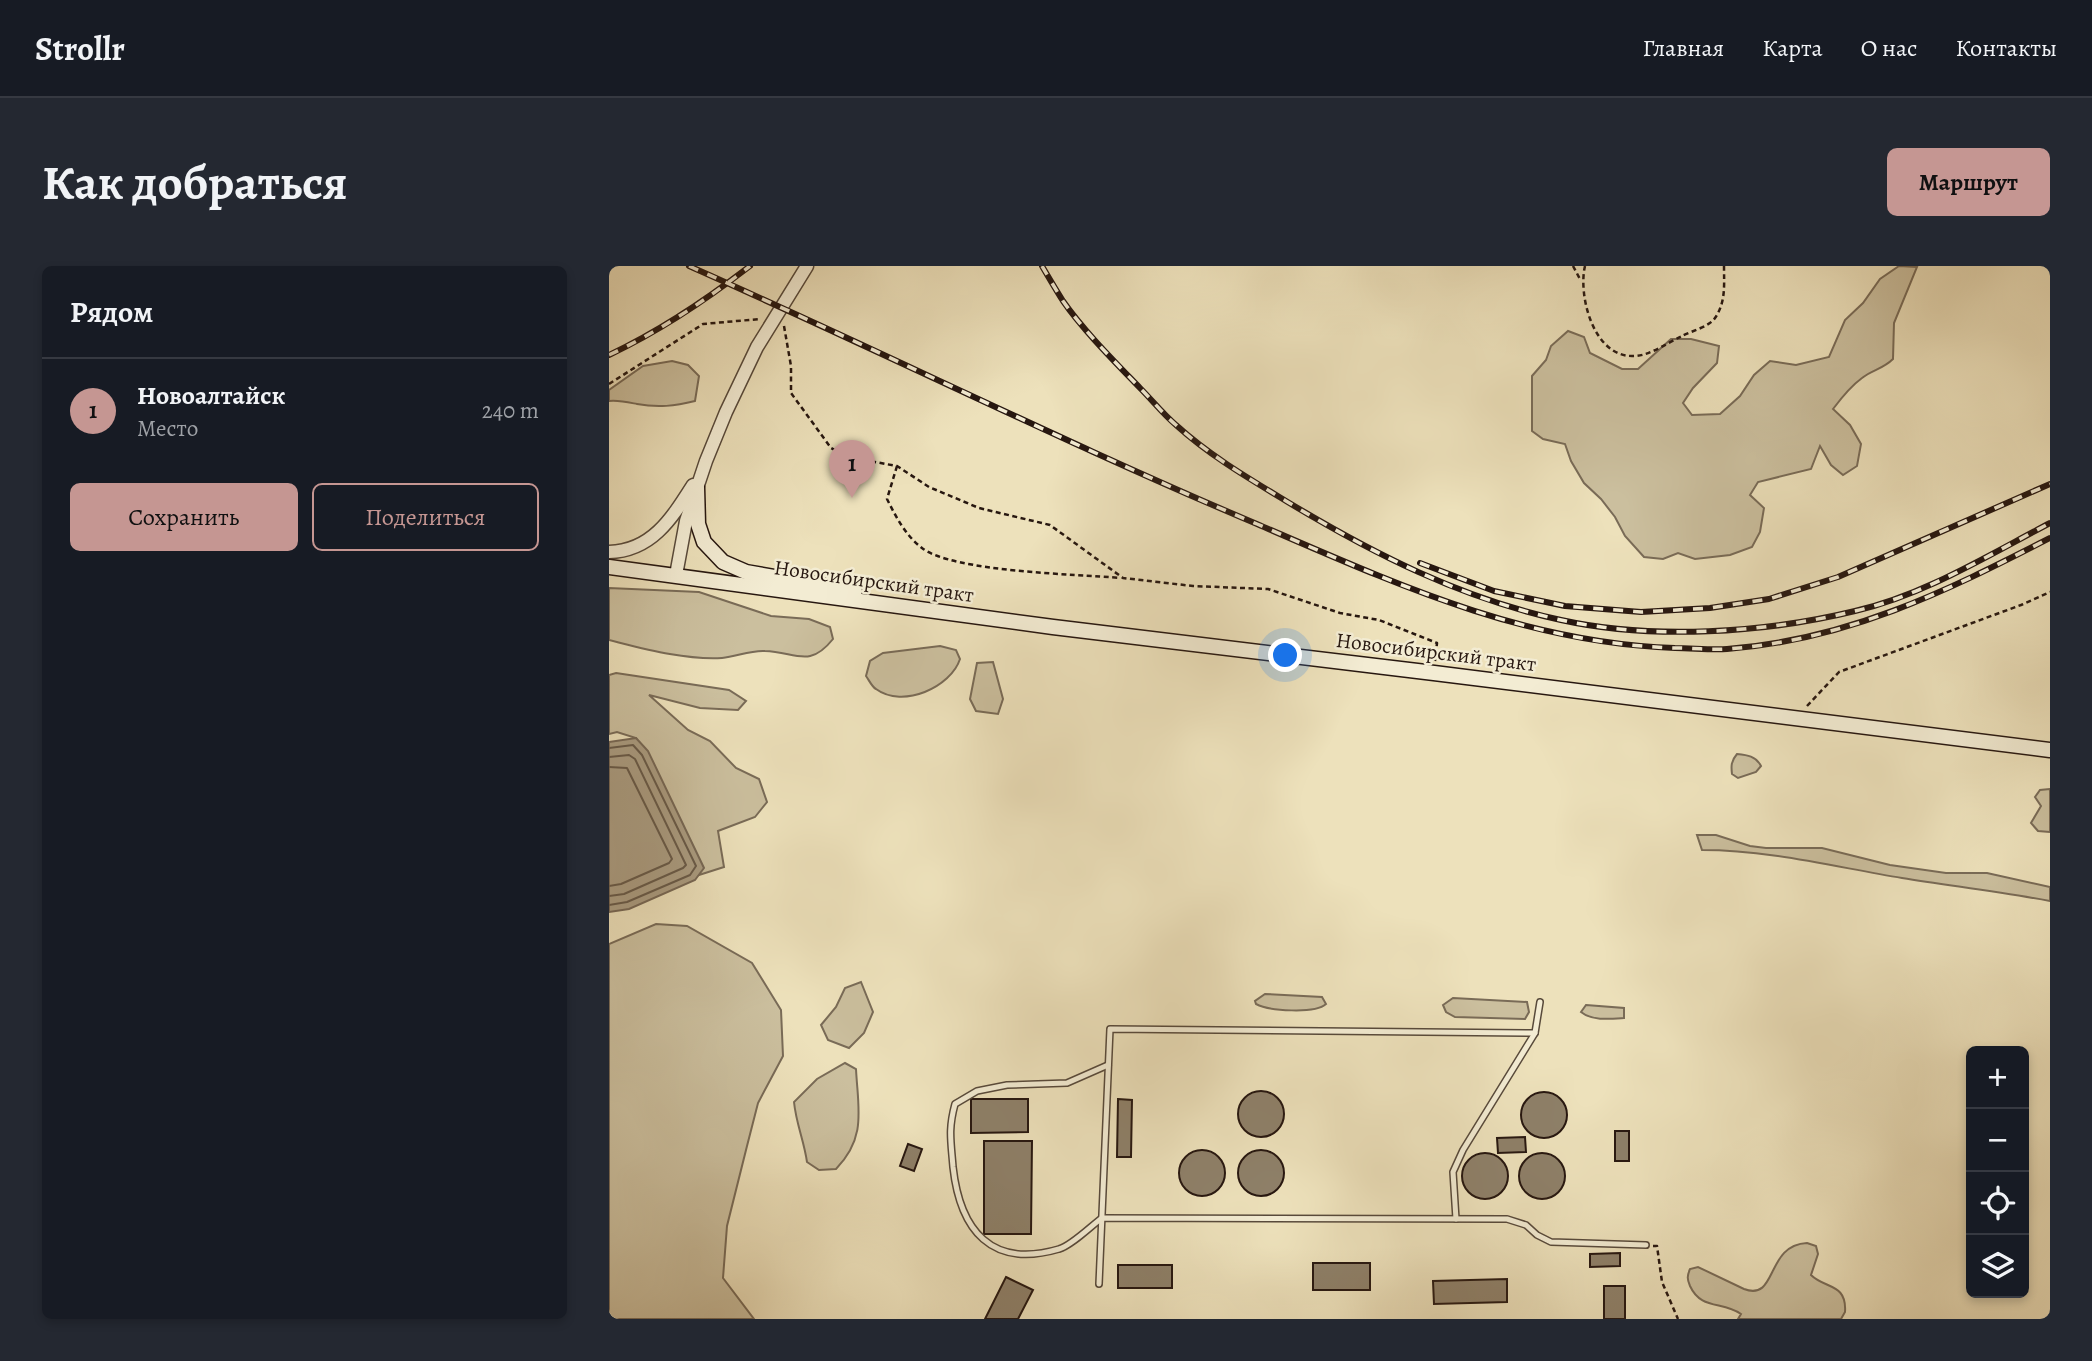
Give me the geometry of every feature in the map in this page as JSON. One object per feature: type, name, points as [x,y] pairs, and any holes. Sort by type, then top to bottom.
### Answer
[{"type":"main road","points":[[697,487],[698,524],[704,542],[723,562],[733,568],[963,609],[1010,622]]},
{"type":"main road","name":"Новосибирский тракт","points":[[609,567],[1010,622],[2050,750]]},
{"type":"street","points":[[676,575],[686,521],[726,412],[773,318],[807,266]]},
{"type":"street","points":[[609,552],[635,548],[666,526],[704,467]]},
{"type":"lane","points":[[1456,1219],[1453,1172],[1463,1150],[1535,1033],[1540,1002]]},
{"type":"lane","points":[[1099,1283],[1110,1029],[1535,1033]]},
{"type":"lane","points":[[1108,1065],[1067,1083],[1007,1086],[977,1091],[955,1104],[949,1125],[954,1179],[964,1215],[977,1236],[991,1247],[1011,1253],[1061,1249],[1102,1218],[1507,1219],[1526,1225],[1551,1242],[1646,1245]]},
{"type":"path","points":[[1573,266],[1581,281],[1593,328],[1607,348],[1631,356],[1644,354],[1713,321],[1724,300],[1724,266]]},
{"type":"path","points":[[1581,281],[1585,266]]},
{"type":"path","points":[[609,384],[703,324],[773,318],[784,324],[791,366],[791,393],[831,447],[847,457],[897,466],[929,487],[979,508],[1050,525],[1123,578]]},
{"type":"path","points":[[897,466],[887,499],[900,524],[922,549],[966,565],[1193,586],[1268,589],[1340,613],[1379,620],[1437,643],[1434,673]]},
{"type":"path","points":[[1795,719],[1839,672],[2050,592]]},
{"type":"path","points":[[1646,1245],[1657,1246],[1663,1282],[1678,1319]]},
{"type":"shaded area","points":[[1899,266],[1917,267],[1894,323],[1893,359],[1858,381],[1833,409],[1850,425],[1861,444],[1857,466],[1843,475],[1831,465],[1820,446],[1811,469],[1758,482],[1750,495],[1764,508],[1760,532],[1752,547],[1730,555],[1695,559],[1678,553],[1663,559],[1644,557],[1625,536],[1601,499],[1584,483],[1565,444],[1543,439],[1532,431],[1532,376],[1546,360],[1551,346],[1568,331],[1584,337],[1590,353],[1622,369],[1638,369],[1671,339],[1691,339],[1719,346],[1717,363],[1683,403],[1692,415],[1720,414],[1740,396],[1754,375],[1770,361],[1796,365],[1829,357],[1845,320],[1863,303],[1880,279]]},
{"type":"shaded area","points":[[672,361],[688,365],[699,376],[695,401],[659,406],[609,401],[609,390],[643,366]]},
{"type":"shaded area","points":[[609,588],[699,592],[771,616],[809,619],[830,627],[833,639],[817,654],[802,657],[759,651],[708,658],[651,650],[609,640]]},
{"type":"shaded area","points":[[940,646],[956,650],[960,659],[947,678],[925,692],[912,696],[887,695],[875,688],[866,676],[870,661],[883,653]]},
{"type":"shaded area","points":[[993,662],[1003,699],[998,714],[976,711],[970,699],[977,663]]},
{"type":"shaded area","points":[[616,673],[729,690],[746,701],[738,710],[700,708],[649,695],[688,730],[710,741],[736,768],[759,779],[767,802],[755,817],[718,831],[724,867],[699,875],[636,738],[617,732],[609,734],[609,675]]},
{"type":"shaded area","points":[[1737,754],[1754,758],[1761,766],[1756,772],[1738,778],[1732,774],[1733,761]]},
{"type":"shaded area","points":[[2050,789],[2050,832],[2038,831],[2031,823],[2041,806],[2035,797],[2040,790]]},
{"type":"shaded area","points":[[1697,835],[1716,835],[1766,848],[1822,848],[1890,865],[1946,873],[1987,873],[2050,887],[2050,901],[1777,856],[1702,850]]},
{"type":"shaded area","points":[[656,924],[687,926],[752,963],[781,1010],[783,1056],[758,1103],[727,1226],[723,1278],[754,1319],[609,1319],[609,944]]},
{"type":"shaded area","points":[[861,982],[873,1012],[864,1033],[849,1048],[828,1040],[821,1025],[836,1007],[845,988]]},
{"type":"shaded area","points":[[1265,994],[1322,997],[1326,1004],[1312,1009],[1292,1010],[1256,1004],[1255,1001]]},
{"type":"shaded area","points":[[1453,998],[1527,1002],[1529,1012],[1525,1019],[1455,1017],[1446,1012],[1443,1005]]},
{"type":"shaded area","points":[[1586,1005],[1624,1008],[1624,1018],[1590,1017],[1581,1012]]},
{"type":"shaded area","points":[[845,1063],[856,1069],[859,1110],[856,1134],[846,1157],[836,1169],[819,1170],[807,1162],[794,1102],[817,1079]]},
{"type":"shaded area","points":[[1807,1243],[1816,1246],[1818,1254],[1811,1275],[1843,1296],[1845,1312],[1841,1319],[1738,1319],[1741,1314],[1734,1310],[1700,1299],[1689,1284],[1690,1269],[1698,1267],[1744,1289],[1755,1291],[1768,1281],[1784,1253],[1794,1246]]},
{"type":"water","points":[[636,738],[648,751],[704,868],[695,880],[629,909],[609,912],[609,742]]},
{"type":"building","points":[[1261,1091],[1277,1098],[1284,1114],[1277,1130],[1261,1137],[1245,1130],[1238,1114],[1245,1098]]},
{"type":"building","points":[[1544,1092],[1560,1099],[1567,1115],[1560,1131],[1544,1138],[1528,1131],[1521,1115],[1528,1099]]},
{"type":"building","points":[[971,1099],[1028,1099],[1028,1132],[971,1133]]},
{"type":"building","points":[[1118,1099],[1132,1100],[1131,1157],[1117,1157]]},
{"type":"building","points":[[1615,1131],[1629,1131],[1629,1161],[1615,1161]]},
{"type":"building","points":[[1525,1137],[1526,1152],[1498,1153],[1497,1138]]},
{"type":"building","points":[[984,1141],[1032,1141],[1031,1234],[984,1234]]},
{"type":"building","points":[[908,1144],[922,1149],[914,1171],[900,1166]]},
{"type":"building","points":[[1202,1150],[1218,1157],[1225,1173],[1218,1189],[1202,1196],[1186,1189],[1179,1173],[1186,1157]]},
{"type":"building","points":[[1261,1150],[1277,1157],[1284,1173],[1277,1189],[1261,1196],[1245,1189],[1238,1173],[1245,1157]]},
{"type":"building","points":[[1485,1153],[1501,1160],[1508,1176],[1501,1192],[1485,1199],[1469,1192],[1462,1176],[1469,1160]]},
{"type":"building","points":[[1542,1153],[1558,1160],[1565,1176],[1558,1192],[1542,1199],[1526,1192],[1519,1176],[1526,1160]]},
{"type":"building","points":[[1620,1253],[1620,1266],[1590,1267],[1590,1254]]},
{"type":"building","points":[[1313,1263],[1370,1263],[1370,1290],[1313,1290]]},
{"type":"building","points":[[1118,1265],[1172,1265],[1172,1288],[1118,1288]]},
{"type":"building","points":[[1006,1277],[1033,1290],[1018,1319],[985,1319]]},
{"type":"building","points":[[1507,1279],[1507,1302],[1434,1304],[1433,1281]]},
{"type":"building","points":[[1604,1286],[1625,1286],[1625,1319],[1604,1319]]},
{"type":"railway","points":[[689,266],[1114,461],[1359,568],[1460,606],[1565,635],[1619,644],[1675,648],[1727,649],[1771,644],[1854,624],[1894,610],[1972,577],[2050,538]]},
{"type":"railway","points":[[609,355],[682,314],[750,266]]},
{"type":"railway","points":[[1042,266],[1063,301],[1100,346],[1171,421],[1215,456],[1257,484],[1385,556],[1453,587],[1524,611],[1596,626],[1670,632],[1746,629],[1820,619],[1881,604],[1930,585],[2050,523]]},
{"type":"railway","points":[[1420,563],[1494,591],[1565,606],[1641,612],[1710,608],[1769,599],[1838,577],[2050,484]]},
{"type":"place","name":"Новоалтайск","points":[[852,498]]}]
